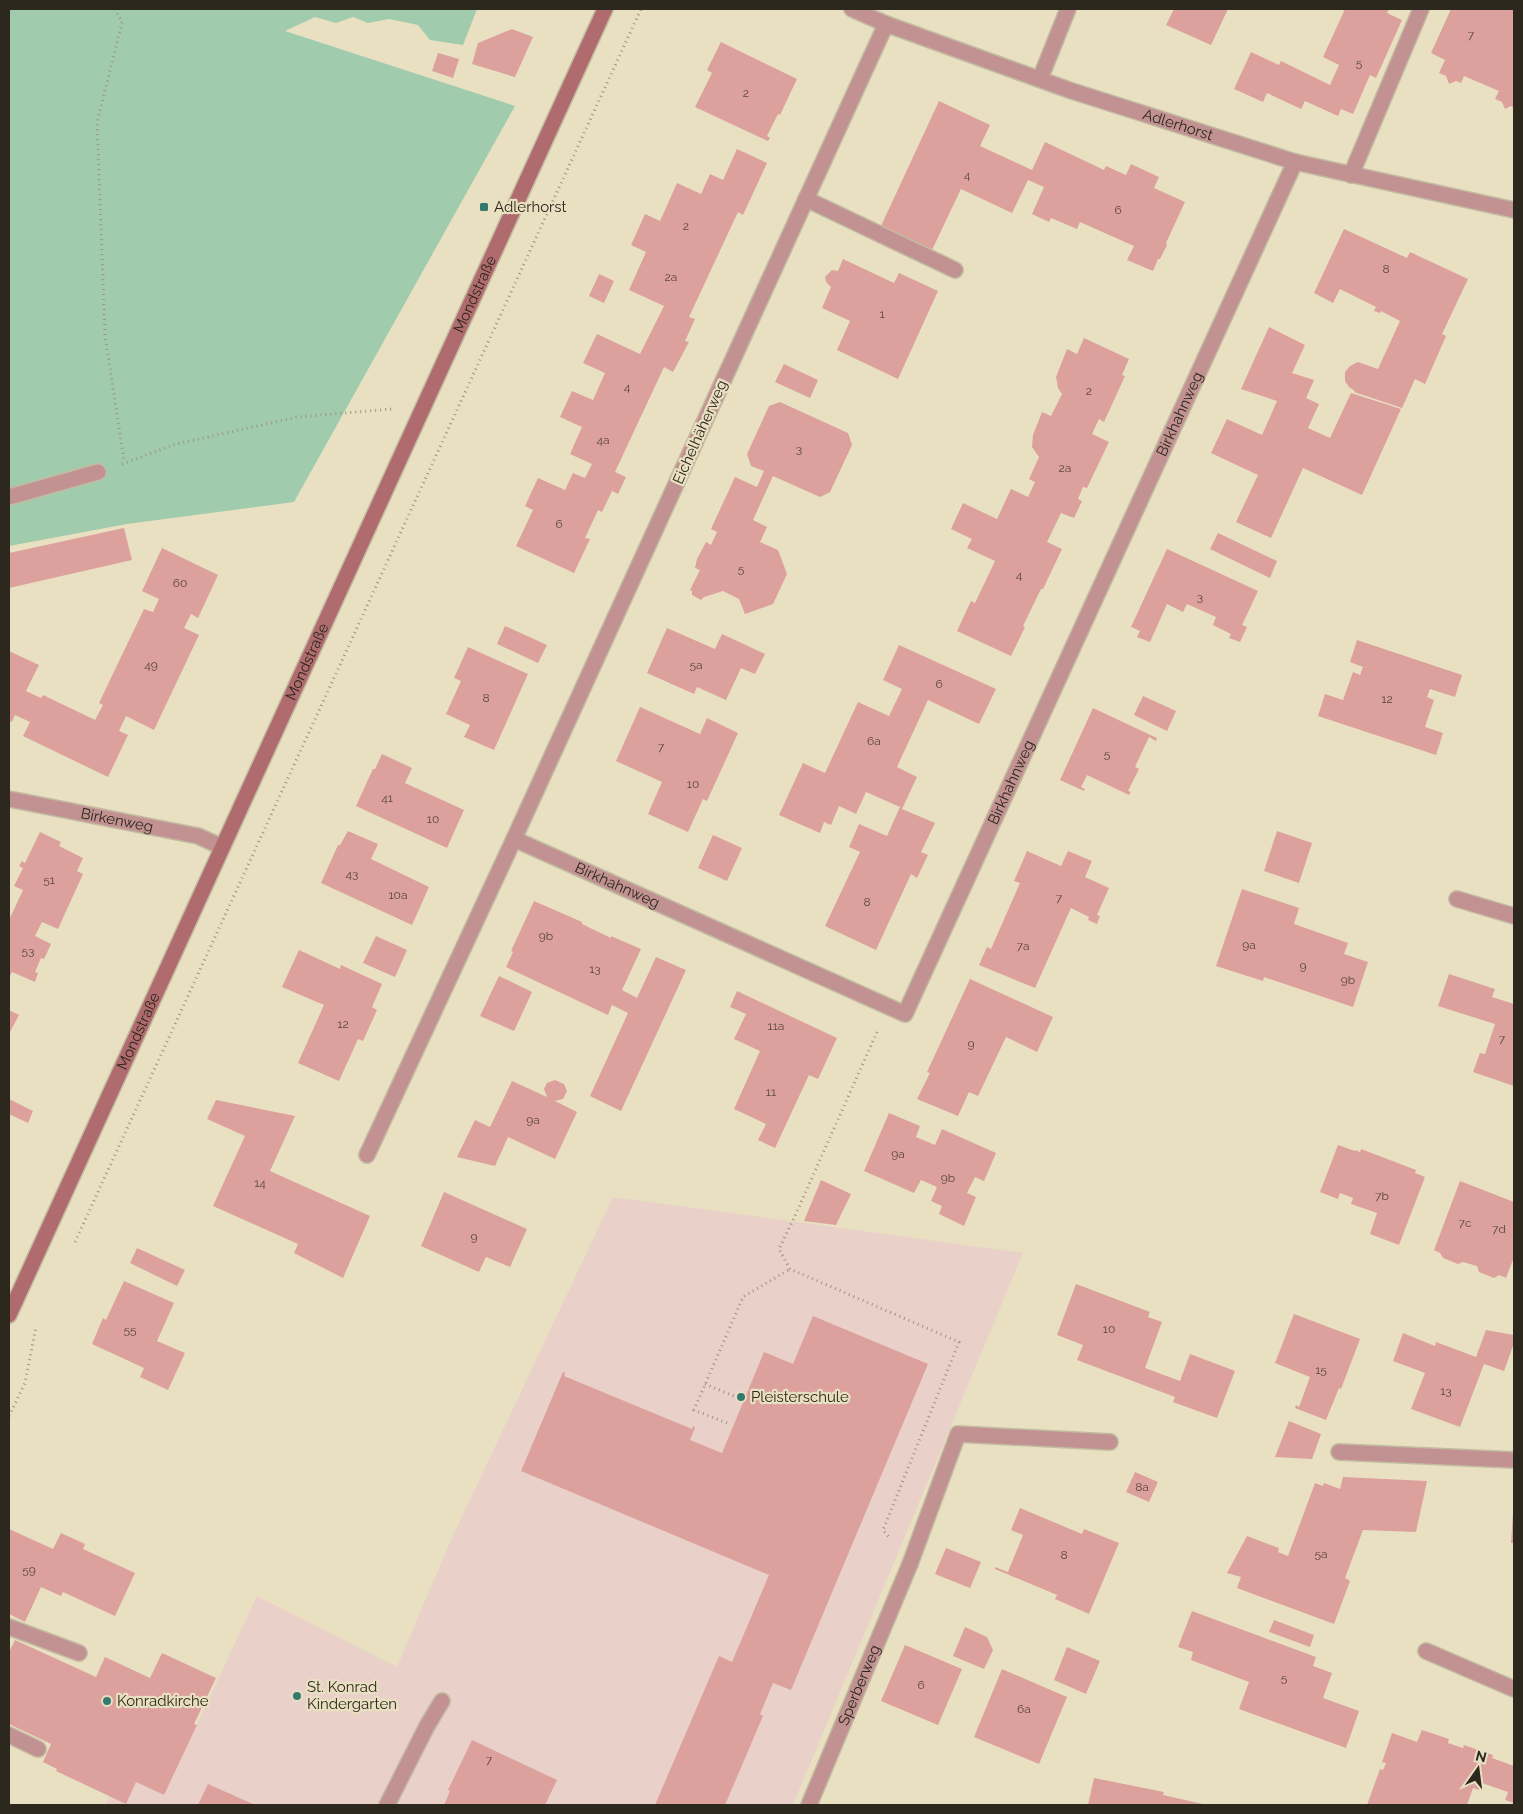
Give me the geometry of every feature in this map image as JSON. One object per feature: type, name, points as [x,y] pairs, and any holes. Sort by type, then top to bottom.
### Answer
[{"type":"street","name":"Mondstraße","points":[[9,1315],[605,9]]},
{"type":"street","name":"Adlerhorst","points":[[852,9],[886,24],[1069,90],[1295,162],[1514,210]]},
{"type":"street","points":[[1040,79],[1068,9]]},
{"type":"street","points":[[1351,175],[1421,9]]},
{"type":"street","name":"Eichelhäherweg","points":[[367,1155],[514,840],[886,24]]},
{"type":"street","name":"Birkhahnweg","points":[[514,840],[905,1014],[1295,162]]},
{"type":"street","points":[[806,199],[955,270]]},
{"type":"street","points":[[9,497],[98,472]]},
{"type":"street","name":"Birkenweg","points":[[9,799],[198,836],[222,847]]},
{"type":"street","points":[[1458,899],[1514,916]]},
{"type":"street","name":"Sperberweg","points":[[809,1805],[910,1564],[958,1434],[1110,1442]]},
{"type":"street","points":[[1339,1452],[1514,1460]]},
{"type":"street","points":[[9,1627],[79,1653]]},
{"type":"street","points":[[1426,1651],[1514,1689]]},
{"type":"street","points":[[387,1805],[427,1726],[442,1701]]},
{"type":"street","points":[[9,1735],[38,1749]]},
{"type":"path","points":[[115,9],[122,22],[97,123],[104,335],[124,463]]},
{"type":"path","points":[[72,1250],[641,9]]},
{"type":"path","points":[[98,472],[176,444],[298,417],[393,409],[416,420]]},
{"type":"path","points":[[905,1014],[881,1023],[779,1249],[790,1270],[959,1342],[883,1530],[910,1564]]},
{"type":"path","points":[[727,1423],[694,1410],[744,1297],[790,1270]]},
{"type":"path","points":[[9,1416],[25,1383],[34,1331],[38,1322]]},
{"type":"path","points":[[705,1384],[739,1398]]},
{"type":"shaded area","name":"Pleisterschule","points":[[613,1197],[1023,1253],[793,1805],[105,1805],[110,1796],[136,1782],[164,1795],[257,1596],[397,1667],[451,1540]]},
{"type":"green space","points":[[9,9],[477,9],[463,45],[430,40],[418,25],[389,19],[368,23],[353,17],[336,23],[315,17],[285,31],[515,106],[294,502],[127,524],[9,546]]},
{"type":"building","points":[[1174,9],[1228,9],[1211,45],[1166,25]]},
{"type":"building","points":[[1345,9],[1389,9],[1387,13],[1402,20],[1376,78],[1370,75],[1353,114],[1341,109],[1338,116],[1305,101],[1301,109],[1267,93],[1263,102],[1234,89],[1251,52],[1279,65],[1281,61],[1330,85],[1339,65],[1323,57]]},
{"type":"building","points":[[1451,9],[1514,9],[1514,108],[1511,106],[1505,109],[1502,102],[1495,99],[1499,91],[1464,76],[1461,83],[1456,81],[1449,84],[1446,76],[1439,73],[1445,60],[1431,53]]},
{"type":"building","points":[[512,29],[533,37],[515,77],[472,64],[478,43]]},
{"type":"building","points":[[721,42],[797,79],[780,115],[778,114],[767,136],[770,138],[768,141],[695,107],[712,73],[707,70]]},
{"type":"building","points":[[438,53],[459,59],[453,78],[432,71]]},
{"type":"building","points":[[939,101],[990,125],[980,146],[1032,170],[1045,142],[1104,170],[1106,166],[1126,175],[1131,164],[1159,177],[1154,188],[1185,202],[1166,243],[1167,245],[1153,271],[1127,260],[1134,246],[1080,222],[1077,229],[1051,218],[1049,222],[1032,214],[1044,187],[1028,180],[1012,213],[961,189],[932,250],[881,226]]},
{"type":"building","points":[[737,149],[767,163],[743,215],[738,212],[689,317],[695,319],[685,341],[689,342],[673,372],[664,367],[615,472],[626,477],[618,494],[612,491],[602,512],[598,510],[585,538],[590,539],[574,573],[516,546],[533,510],[525,506],[538,478],[565,490],[573,473],[585,478],[592,464],[570,454],[582,427],[560,417],[572,391],[593,400],[605,373],[583,363],[597,334],[640,354],[664,306],[629,290],[646,252],[631,245],[645,214],[660,221],[677,183],[701,194],[710,174],[723,180]]},
{"type":"building","points":[[1344,229],[1407,258],[1410,252],[1468,279],[1442,334],[1446,336],[1425,384],[1415,379],[1402,408],[1354,392],[1345,381],[1345,372],[1350,366],[1358,362],[1378,369],[1400,321],[1381,311],[1380,313],[1374,311],[1376,307],[1340,289],[1333,303],[1314,293]]},
{"type":"building","points":[[843,259],[894,283],[899,273],[938,291],[898,379],[837,350],[850,321],[822,308],[831,287],[826,282],[825,277],[832,270],[838,271]]},
{"type":"building","points":[[599,274],[614,281],[604,303],[589,296]]},
{"type":"building","points":[[1269,327],[1305,345],[1292,373],[1314,380],[1306,398],[1319,404],[1308,428],[1330,438],[1351,393],[1401,409],[1362,495],[1303,468],[1271,538],[1236,522],[1258,475],[1211,453],[1227,419],[1262,435],[1277,401],[1241,389]]},
{"type":"building","points":[[1084,338],[1129,359],[1122,375],[1125,376],[1104,422],[1099,419],[1092,434],[1109,442],[1087,488],[1083,487],[1078,499],[1082,501],[1074,518],[1061,513],[1047,542],[1062,549],[1023,626],[1025,627],[1011,656],[957,631],[971,601],[975,603],[995,561],[967,548],[972,539],[951,529],[963,503],[997,519],[1011,489],[1028,497],[1035,482],[1029,479],[1039,457],[1032,447],[1033,435],[1042,412],[1051,416],[1062,394],[1058,388],[1056,377],[1067,349],[1077,354]]},
{"type":"building","points":[[784,364],[818,380],[810,398],[775,382]]},
{"type":"building","points":[[780,402],[848,433],[852,445],[830,492],[820,497],[773,476],[753,520],[767,527],[760,542],[778,550],[787,574],[773,604],[745,614],[739,599],[723,591],[704,597],[701,600],[692,595],[690,590],[700,570],[695,568],[697,559],[706,542],[711,545],[717,532],[711,529],[735,477],[757,487],[764,471],[751,466],[747,454],[769,406]]},
{"type":"building","points":[[124,528],[132,560],[9,588],[9,553]]},
{"type":"building","points":[[1218,533],[1277,561],[1270,578],[1210,549]]},
{"type":"building","points":[[162,548],[218,575],[198,618],[191,614],[184,628],[199,635],[154,730],[126,716],[119,731],[128,735],[108,777],[23,736],[30,722],[15,715],[12,722],[9,721],[9,651],[39,665],[26,691],[41,698],[43,695],[95,720],[103,705],[99,703],[144,609],[153,612],[159,599],[142,591]]},
{"type":"building","points":[[1167,549],[1258,591],[1242,625],[1247,627],[1240,642],[1229,638],[1231,634],[1213,625],[1216,617],[1187,604],[1183,612],[1167,604],[1150,642],[1137,637],[1140,631],[1131,627]]},
{"type":"building","points":[[505,626],[547,645],[538,663],[497,644]]},
{"type":"building","points":[[667,628],[715,649],[722,634],[765,654],[755,674],[741,668],[726,700],[697,687],[694,694],[647,673]]},
{"type":"building","points":[[1357,640],[1462,675],[1455,697],[1430,689],[1427,697],[1434,700],[1425,727],[1443,733],[1436,755],[1318,716],[1325,694],[1343,700],[1353,672],[1360,675],[1363,667],[1350,662]]},
{"type":"building","points":[[899,645],[996,689],[979,724],[928,700],[897,767],[917,777],[902,809],[935,823],[921,852],[928,855],[917,878],[911,874],[876,950],[825,926],[860,852],[849,847],[859,824],[887,836],[900,807],[866,792],[856,814],[839,806],[831,825],[824,822],[820,833],[779,815],[803,763],[825,773],[858,702],[889,716],[902,689],[883,680]]},
{"type":"building","points":[[468,647],[528,674],[494,750],[464,737],[470,725],[446,714],[461,681],[454,678]]},
{"type":"building","points":[[1143,696],[1176,711],[1167,731],[1134,715]]},
{"type":"building","points":[[640,707],[700,734],[707,718],[738,733],[707,801],[703,799],[688,832],[648,814],[662,782],[616,761]]},
{"type":"building","points":[[1093,708],[1157,738],[1156,741],[1149,737],[1135,767],[1139,769],[1128,791],[1131,792],[1129,795],[1087,775],[1081,787],[1085,789],[1084,791],[1060,780]]},
{"type":"building","points":[[382,754],[412,768],[405,783],[464,810],[447,848],[356,806]]},
{"type":"building","points":[[348,831],[378,844],[371,859],[429,887],[412,925],[321,883],[338,845],[340,845]]},
{"type":"building","points":[[1277,831],[1312,843],[1299,883],[1264,871]]},
{"type":"building","points":[[40,832],[61,842],[59,846],[83,858],[77,871],[83,874],[58,929],[42,922],[35,936],[51,944],[44,959],[41,958],[35,972],[38,973],[35,982],[12,972],[9,978],[9,920],[23,890],[14,886],[23,868],[19,866],[22,861],[25,863]]},
{"type":"building","points":[[713,835],[742,848],[727,881],[698,868]]},
{"type":"building","points":[[1027,851],[1061,866],[1068,851],[1092,861],[1085,877],[1109,888],[1097,915],[1100,916],[1097,924],[1088,920],[1089,917],[1071,908],[1035,988],[979,965],[987,947],[991,949],[1020,883],[1014,881]]},
{"type":"building","points":[[1242,889],[1299,908],[1294,924],[1348,943],[1344,954],[1368,962],[1353,1007],[1264,977],[1263,981],[1216,966]]},
{"type":"building","points":[[534,901],[582,922],[582,924],[611,938],[611,936],[641,949],[622,990],[637,998],[656,957],[686,970],[621,1111],[590,1096],[628,1013],[612,1005],[608,1015],[506,967],[513,952],[511,951]]},
{"type":"building","points":[[376,936],[407,950],[395,977],[363,963]]},
{"type":"building","points":[[299,950],[340,969],[341,965],[382,984],[372,1007],[377,1010],[363,1041],[358,1039],[339,1081],[298,1063],[324,1005],[282,987]]},
{"type":"building","points":[[1449,974],[1495,989],[1492,997],[1514,1004],[1514,1086],[1473,1072],[1480,1053],[1485,1054],[1495,1024],[1438,1006]]},
{"type":"building","points":[[499,976],[532,992],[514,1031],[480,1016]]},
{"type":"building","points":[[970,979],[1053,1017],[1037,1052],[1006,1037],[978,1096],[969,1092],[958,1116],[917,1099],[930,1073],[927,1072]]},
{"type":"building","points":[[737,991],[837,1038],[818,1079],[809,1075],[775,1148],[758,1140],[766,1124],[734,1109],[760,1051],[734,1039],[746,1014],[730,1007]]},
{"type":"building","points":[[9,1010],[19,1015],[9,1034]]},
{"type":"building","points":[[555,1080],[564,1084],[567,1091],[563,1099],[555,1101],[577,1112],[555,1159],[508,1137],[495,1166],[457,1157],[475,1120],[490,1127],[512,1081],[547,1097],[544,1089],[547,1083]]},
{"type":"building","points":[[9,1099],[33,1111],[28,1123],[9,1114]]},
{"type":"building","points":[[216,1100],[295,1116],[270,1171],[370,1216],[343,1278],[294,1253],[298,1244],[213,1206],[245,1136],[207,1119]]},
{"type":"building","points":[[889,1113],[920,1126],[916,1137],[935,1145],[942,1129],[996,1153],[984,1181],[975,1177],[967,1193],[976,1197],[964,1226],[939,1214],[942,1206],[931,1201],[937,1187],[921,1180],[914,1193],[864,1171]]},
{"type":"building","points":[[1338,1145],[1360,1152],[1361,1149],[1416,1170],[1415,1173],[1425,1177],[1399,1245],[1370,1234],[1377,1213],[1351,1204],[1353,1198],[1340,1193],[1338,1199],[1320,1192]]},
{"type":"building","points":[[821,1180],[851,1194],[836,1225],[804,1221]]},
{"type":"building","points":[[1460,1181],[1514,1202],[1514,1257],[1506,1278],[1499,1275],[1494,1278],[1479,1272],[1477,1266],[1463,1262],[1458,1264],[1443,1258],[1440,1253],[1434,1250]]},
{"type":"building","points":[[444,1192],[527,1229],[510,1267],[486,1257],[479,1272],[421,1246]]},
{"type":"building","points":[[137,1248],[185,1270],[177,1286],[130,1263]]},
{"type":"building","points":[[124,1281],[174,1303],[157,1341],[185,1353],[168,1390],[140,1377],[144,1368],[92,1344],[103,1318],[106,1320]]},
{"type":"building","points":[[1076,1284],[1150,1312],[1148,1317],[1162,1322],[1145,1368],[1180,1381],[1190,1354],[1235,1371],[1217,1418],[1173,1402],[1175,1397],[1077,1360],[1083,1345],[1057,1335]]},
{"type":"building","points":[[1294,1314],[1360,1339],[1341,1389],[1339,1388],[1326,1420],[1295,1408],[1296,1405],[1299,1407],[1310,1377],[1275,1363]]},
{"type":"building","points":[[813,1316],[928,1364],[791,1690],[773,1683],[760,1714],[763,1716],[725,1805],[655,1805],[719,1656],[732,1662],[769,1575],[521,1471],[563,1372],[565,1373],[564,1376],[692,1429],[693,1426],[695,1428],[690,1440],[722,1453],[764,1352],[793,1364]]},
{"type":"building","points":[[1486,1330],[1514,1335],[1514,1343],[1504,1371],[1484,1364],[1460,1427],[1411,1409],[1425,1373],[1393,1361],[1403,1333],[1435,1346],[1436,1342],[1476,1357]]},
{"type":"building","points":[[1289,1421],[1321,1434],[1312,1459],[1275,1457]]},
{"type":"building","points":[[1135,1472],[1158,1482],[1149,1502],[1126,1492]]},
{"type":"building","points":[[1343,1477],[1427,1481],[1416,1532],[1363,1530],[1345,1578],[1350,1581],[1334,1624],[1237,1588],[1241,1577],[1227,1573],[1247,1536],[1279,1548],[1278,1552],[1288,1556],[1315,1483],[1323,1486],[1324,1483],[1340,1489]]},
{"type":"building","points":[[1020,1508],[1082,1534],[1084,1529],[1119,1543],[1089,1614],[1055,1599],[1057,1595],[995,1569],[995,1567],[1008,1572],[1023,1535],[1011,1530]]},
{"type":"building","points":[[1513,1512],[1514,1543],[1511,1543]]},
{"type":"building","points":[[9,1529],[53,1549],[61,1533],[85,1544],[83,1549],[135,1573],[115,1616],[63,1592],[61,1596],[41,1587],[25,1622],[9,1614]]},
{"type":"building","points":[[946,1548],[981,1562],[970,1588],[935,1574]]},
{"type":"building","points":[[1192,1611],[1316,1657],[1313,1666],[1332,1673],[1323,1698],[1359,1711],[1346,1748],[1239,1709],[1249,1682],[1191,1660],[1193,1652],[1178,1647]]},
{"type":"building","points":[[1274,1620],[1314,1635],[1310,1647],[1269,1632]]},
{"type":"building","points":[[965,1627],[987,1637],[993,1650],[984,1669],[953,1656]]},
{"type":"building","name":"Konradkirche","points":[[15,1640],[96,1677],[105,1657],[150,1678],[162,1653],[216,1678],[194,1724],[197,1725],[164,1795],[136,1782],[126,1804],[56,1771],[57,1769],[43,1762],[51,1744],[9,1724],[9,1652]]},
{"type":"building","points":[[905,1645],[962,1669],[938,1725],[881,1701]]},
{"type":"building","points":[[1067,1647],[1100,1661],[1086,1694],[1054,1680]]},
{"type":"building","points":[[1002,1669],[1067,1697],[1039,1764],[974,1737]]},
{"type":"building","points":[[1422,1730],[1449,1739],[1448,1743],[1463,1748],[1464,1745],[1493,1755],[1492,1758],[1514,1766],[1514,1803],[1505,1800],[1508,1792],[1482,1783],[1479,1790],[1473,1788],[1467,1805],[1367,1805],[1380,1769],[1383,1770],[1386,1763],[1382,1762],[1392,1733],[1417,1742]]},
{"type":"building","points":[[472,1740],[557,1780],[545,1805],[444,1805],[450,1791],[448,1790]]},
{"type":"building","points":[[1094,1778],[1164,1792],[1163,1795],[1207,1805],[1088,1805]]},
{"type":"building","points":[[208,1784],[255,1805],[198,1805]]},
{"type":"place","name":"Adlerhorst","points":[[484,207]]},
{"type":"place","name":"Pleisterschule","points":[[741,1397]]},
{"type":"place","name":"St. Konrad Kindergarten","points":[[297,1696]]},
{"type":"place","name":"Konradkirche","points":[[107,1701]]}]
